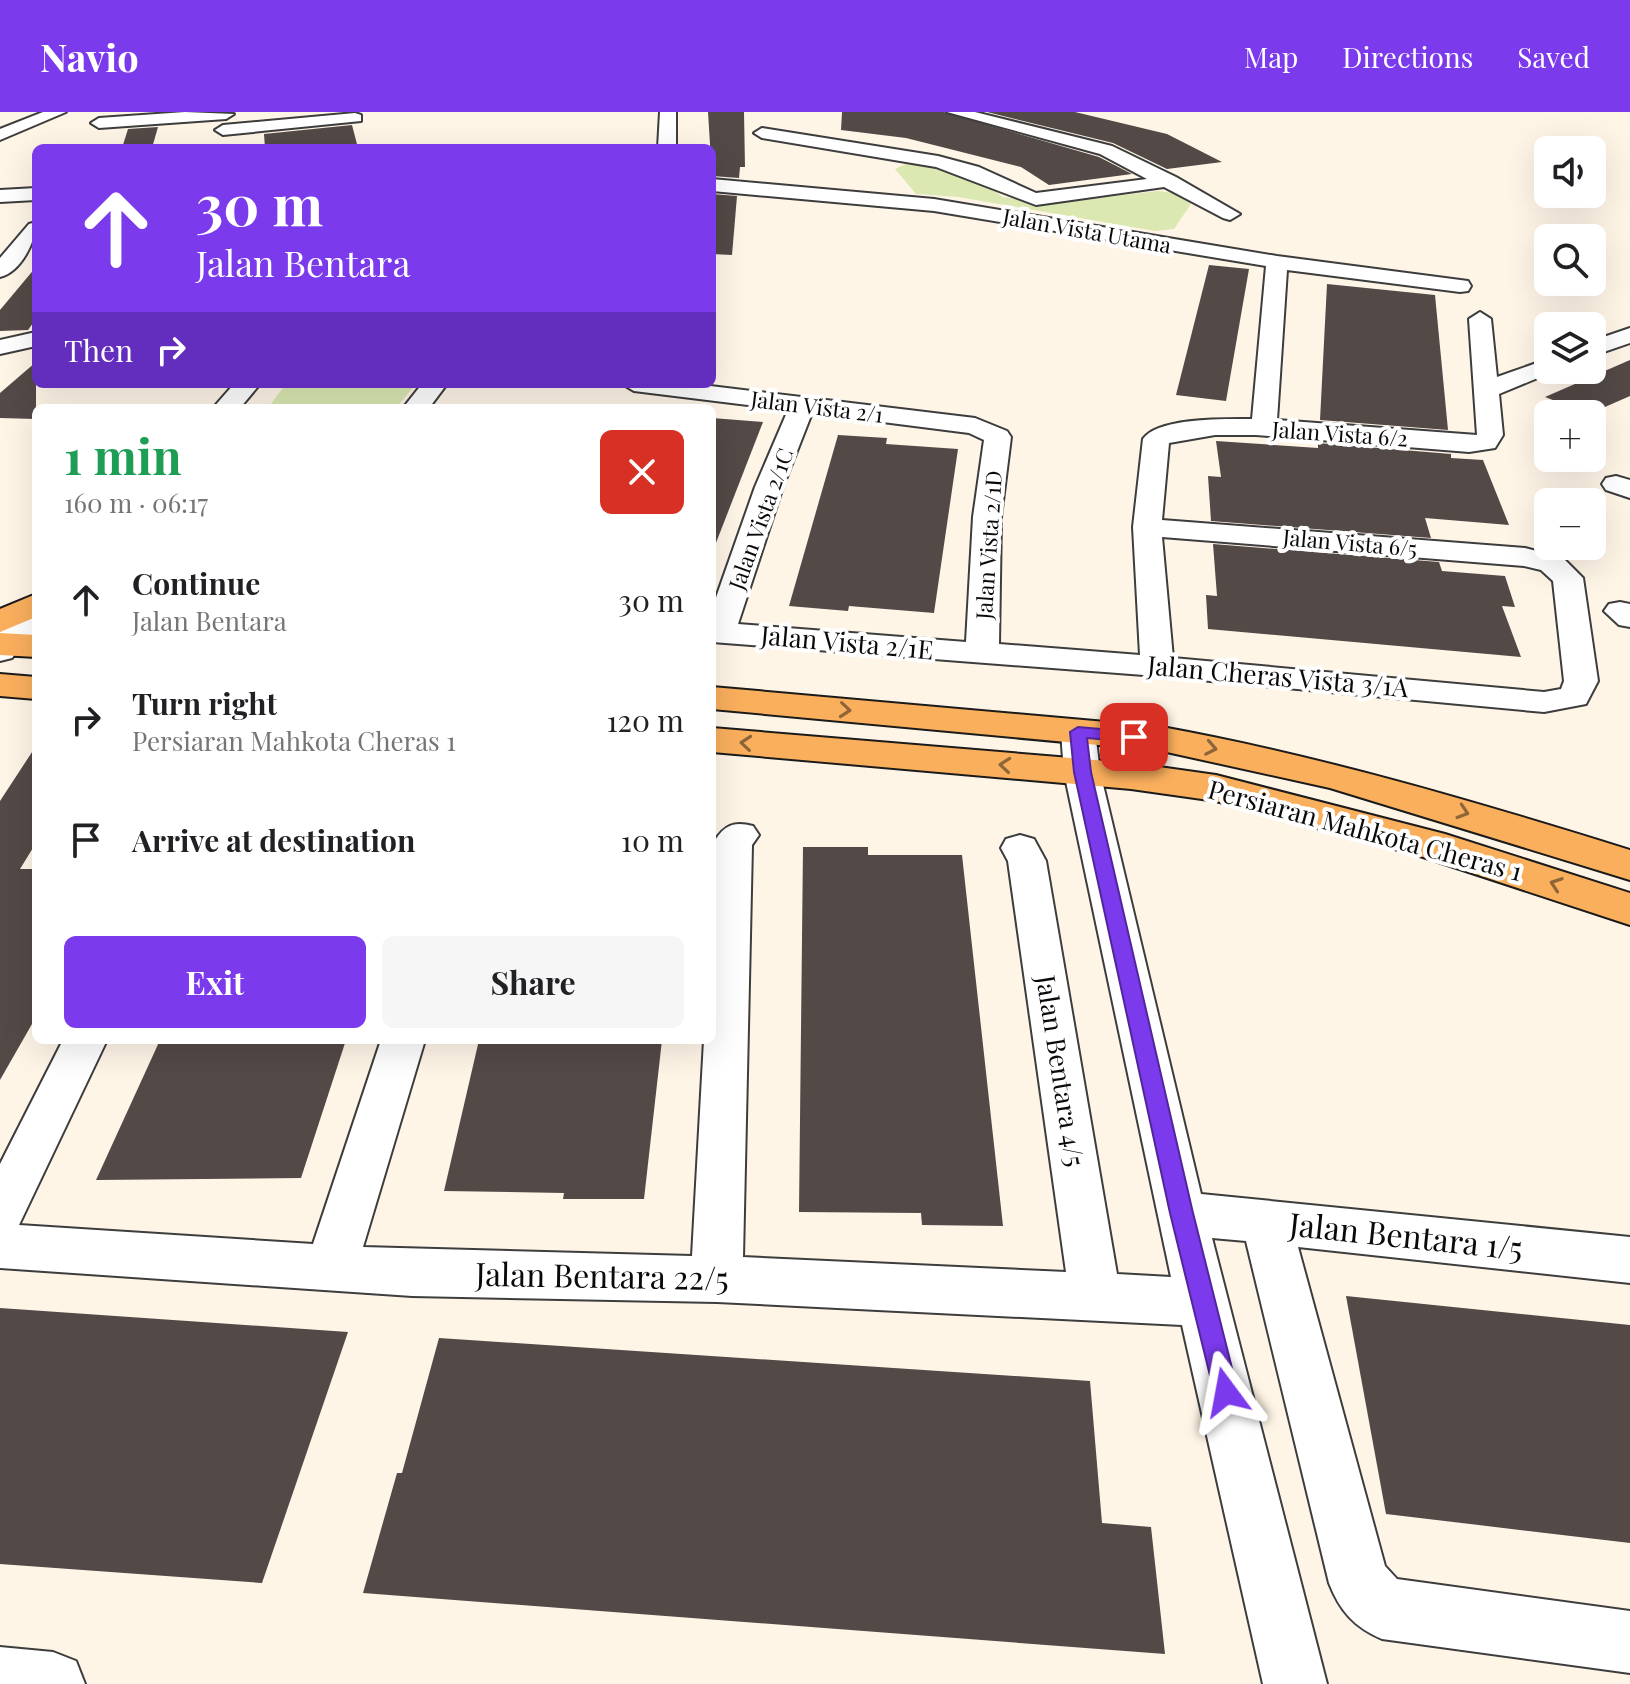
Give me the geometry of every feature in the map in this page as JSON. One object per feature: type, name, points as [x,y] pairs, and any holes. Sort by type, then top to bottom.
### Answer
[{"type":"main road","points":[[8,641],[32,609]]},
{"type":"main road","points":[[0,685],[32,688]]},
{"type":"main road","name":"Persiaran Mahkota Cheras 1","points":[[716,698],[1191,744],[1311,770],[1422,799],[1630,865]]},
{"type":"main road","name":"Persiaran Mahkota Cheras 1","points":[[716,740],[1082,772],[1216,788],[1430,844],[1630,909]]},
{"type":"street","points":[[0,135],[58,112]]},
{"type":"street","points":[[667,144],[668,112]]},
{"type":"street","points":[[955,112],[1106,150],[1170,181],[1204,220],[1226,219],[1186,248]]},
{"type":"street","points":[[99,123],[224,126],[355,118]]},
{"type":"street","points":[[762,133],[887,149],[983,174],[1024,197],[1036,199],[1170,181]]},
{"type":"street","name":"Jalan Vista Utama","points":[[716,185],[934,205],[1186,248],[1460,286]]},
{"type":"street","points":[[0,196],[32,194]]},
{"type":"street","points":[[1161,244],[1199,212]]},
{"type":"street","points":[[0,271],[32,233]]},
{"type":"street","points":[[1264,429],[1277,262]]},
{"type":"street","points":[[1480,319],[1486,390],[1534,371]]},
{"type":"street","points":[[1606,344],[1629,335]]},
{"type":"street","points":[[0,347],[32,340]]},
{"type":"street","points":[[230,404],[244,388]]},
{"type":"street","points":[[419,404],[432,388]]},
{"type":"street","name":"Jalan Vista 2/1","points":[[627,389],[803,405],[975,426],[998,437]]},
{"type":"street","name":"Jalan Vista 6/2","points":[[1147,527],[1156,439],[1168,432],[1195,426],[1469,444],[1486,442],[1490,435],[1486,390]]},
{"type":"street","name":"Jalan Vista 2/1C","points":[[716,632],[769,487],[803,405]]},
{"type":"street","name":"Jalan Vista 2/1D","points":[[982,654],[987,517],[998,437]]},
{"type":"street","points":[[1147,527],[1157,666]]},
{"type":"street","name":"Jalan Vista 6/5","points":[[1147,527],[1525,557],[1552,564],[1568,578],[1581,681],[1574,697]]},
{"type":"street","points":[[8,641],[32,615]]},
{"type":"street","name":"Jalan Vista 2/1E","points":[[716,632],[982,654]]},
{"type":"street","name":"Jalan Cheras Vista 3/1A","points":[[982,654],[1157,666],[1544,702],[1574,697]]},
{"type":"street","points":[[1078,732],[1082,772],[1181,1213],[1295,1684]]},
{"type":"street","points":[[717,1279],[733,842],[740,835]]},
{"type":"street","name":"Jalan Bentara 4/5","points":[[1020,848],[1027,861],[1095,1296]]},
{"type":"street","points":[[0,1213],[83,1044]]},
{"type":"street","points":[[332,1265],[402,1044]]},
{"type":"street","name":"Jalan Bentara 1/5","points":[[1181,1213],[1630,1260]]},
{"type":"street","points":[[1266,1222],[1359,1583],[1382,1608],[1630,1642]]},
{"type":"street","name":"Jalan Bentara 22/5","points":[[0,1246],[332,1265],[412,1273],[717,1279],[1205,1302]]},
{"type":"street","points":[[0,1679],[53,1684]]},
{"type":"green space","points":[[912,161],[977,179],[1003,197],[1048,204],[1158,191],[1174,193],[1191,204],[1174,229],[1155,231],[958,197],[916,194],[895,169]]},
{"type":"green space","points":[[283,388],[413,388],[399,404],[271,404]]},
{"type":"building","points":[[708,112],[744,112],[745,167],[740,167],[739,178],[716,176],[716,144],[710,144]]},
{"type":"building","points":[[842,112],[944,112],[1099,157],[1132,174],[1049,185],[1021,167],[906,138],[841,130]]},
{"type":"building","points":[[987,112],[1075,112],[1167,134],[1222,162],[1167,169],[1113,143]]},
{"type":"building","points":[[352,125],[357,144],[265,144],[264,134]]},
{"type":"building","points":[[158,127],[153,144],[123,144],[128,129]]},
{"type":"building","points":[[716,194],[737,196],[732,255],[716,254]]},
{"type":"building","points":[[1209,265],[1249,269],[1226,401],[1176,395]]},
{"type":"building","points":[[32,272],[32,324],[28,330],[0,331],[0,310]]},
{"type":"building","points":[[1327,284],[1435,295],[1448,430],[1320,420]]},
{"type":"building","points":[[1630,360],[1630,396],[1606,407],[1606,400],[1553,400],[1545,397],[1575,384],[1606,384],[1606,370]]},
{"type":"building","points":[[32,365],[36,404],[32,404],[32,419],[0,418],[0,393]]},
{"type":"building","points":[[716,418],[763,422],[716,543]]},
{"type":"building","points":[[838,435],[887,438],[886,444],[958,449],[934,613],[849,606],[848,611],[789,606]]},
{"type":"building","points":[[1216,441],[1318,448],[1318,443],[1451,454],[1451,458],[1483,460],[1509,525],[1425,518],[1431,538],[1211,521],[1208,476],[1221,477]]},
{"type":"building","points":[[1213,544],[1439,562],[1442,571],[1505,576],[1515,607],[1502,606],[1521,657],[1208,629],[1206,595],[1217,596]]},
{"type":"building","points":[[32,752],[32,850],[20,869],[32,869],[32,1024],[0,1080],[0,801]]},
{"type":"building","points":[[803,847],[868,847],[868,855],[962,855],[1003,1226],[922,1225],[921,1213],[799,1212]]},
{"type":"building","points":[[158,1044],[345,1044],[301,1178],[96,1180]]},
{"type":"building","points":[[478,1044],[662,1044],[644,1199],[563,1199],[564,1193],[444,1191]]},
{"type":"building","points":[[1346,1296],[1630,1325],[1630,1543],[1386,1514]]},
{"type":"building","points":[[0,1308],[348,1332],[262,1583],[0,1564]]},
{"type":"building","points":[[439,1338],[1090,1381],[1102,1523],[1151,1527],[1165,1654],[363,1593],[397,1473],[402,1473]]},
{"type":"route","points":[[1134,737],[1078,732],[1082,772],[1181,1213],[1226,1392]]}]
